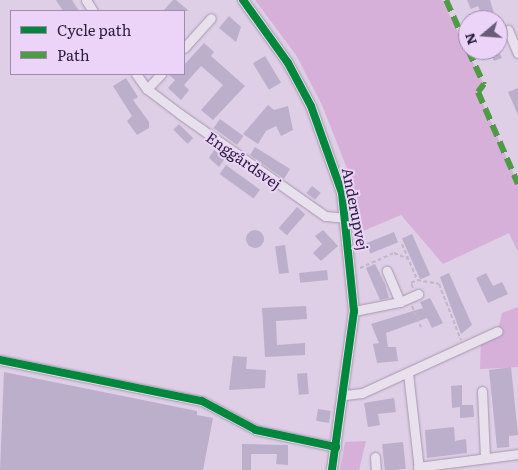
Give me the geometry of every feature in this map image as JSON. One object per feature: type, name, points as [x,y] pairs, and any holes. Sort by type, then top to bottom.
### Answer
[{"type":"street","name":"Anderupvej","points":[[243,0],[288,63],[311,106],[331,155],[347,218],[353,270],[354,310],[345,395],[332,470]]},
{"type":"street","points":[[185,47],[212,18]]},
{"type":"street","points":[[508,30],[518,52]]},
{"type":"street","name":"Enggårdsvej","points":[[137,75],[147,89],[325,216],[347,218]]},
{"type":"street","points":[[147,89],[159,75]]},
{"type":"street","points":[[387,271],[400,302]]},
{"type":"street","points":[[354,310],[400,302],[414,295]]},
{"type":"street","points":[[345,395],[362,393],[498,332]]},
{"type":"street","points":[[0,360],[202,401],[256,430],[336,447]]},
{"type":"street","points":[[408,374],[418,468],[484,457],[518,454]]},
{"type":"street","points":[[482,391],[484,457]]},
{"type":"street","points":[[375,457],[376,470]]},
{"type":"path","points":[[402,244],[417,280]]},
{"type":"path","points":[[353,270],[394,253],[408,259]]},
{"type":"path","points":[[421,327],[410,283],[417,280],[439,284],[464,348]]},
{"type":"shaded area","points":[[255,0],[442,0],[458,32],[458,60],[472,60],[484,84],[478,92],[518,184],[518,252],[509,233],[443,264],[401,215],[356,234],[350,176],[322,105],[296,55]]},
{"type":"shaded area","points":[[518,307],[518,367],[480,369],[481,336],[499,326],[502,313]]},
{"type":"shaded area","points":[[366,441],[359,470],[340,470],[345,442]]},
{"type":"building","points":[[56,0],[72,0],[78,10],[62,10]]},
{"type":"building","points":[[173,0],[176,0],[189,11],[185,10],[164,10]]},
{"type":"building","points":[[467,0],[490,0],[493,10],[480,10],[478,6],[471,9]]},
{"type":"building","points":[[229,16],[241,27],[236,42],[219,28]]},
{"type":"building","points":[[204,43],[214,52],[211,56],[245,86],[213,120],[201,110],[223,85],[201,66],[184,85],[189,90],[181,100],[168,88],[175,80],[169,75],[185,75],[185,64]]},
{"type":"building","points":[[265,56],[281,83],[269,90],[253,63]]},
{"type":"building","points":[[126,78],[138,97],[133,100],[149,122],[149,128],[137,135],[127,121],[132,116],[113,86]]},
{"type":"building","points":[[518,88],[518,115],[508,92]]},
{"type":"building","points":[[268,105],[274,110],[288,106],[293,130],[281,136],[276,126],[266,131],[258,144],[243,134]]},
{"type":"building","points":[[220,119],[243,136],[237,145],[214,128]]},
{"type":"building","points":[[179,124],[193,138],[187,144],[173,130]]},
{"type":"building","points":[[255,147],[290,169],[284,179],[250,155]]},
{"type":"building","points":[[214,150],[225,158],[219,167],[209,158]]},
{"type":"building","points":[[226,165],[260,190],[254,199],[220,174]]},
{"type":"building","points":[[312,186],[321,193],[315,200],[306,193]]},
{"type":"building","points":[[297,207],[305,214],[287,235],[279,228]]},
{"type":"building","points":[[255,230],[261,233],[264,239],[261,245],[255,248],[249,245],[246,239],[249,233]]},
{"type":"building","points":[[323,230],[338,246],[321,261],[313,253],[322,244],[315,236]]},
{"type":"building","points":[[394,232],[398,242],[370,253],[366,243]]},
{"type":"building","points":[[412,234],[430,275],[420,280],[402,238]]},
{"type":"building","points":[[285,245],[289,273],[279,274],[275,246]]},
{"type":"building","points":[[375,264],[385,284],[389,298],[380,300],[366,268]]},
{"type":"building","points":[[327,270],[328,280],[300,283],[299,273]]},
{"type":"building","points":[[449,273],[472,325],[461,334],[440,277]]},
{"type":"building","points":[[486,273],[493,286],[502,282],[508,294],[488,303],[476,278]]},
{"type":"building","points":[[430,298],[443,323],[432,328],[427,318],[386,333],[388,347],[396,347],[398,361],[377,363],[373,344],[379,343],[371,324],[423,308],[420,302]]},
{"type":"building","points":[[306,306],[307,319],[276,321],[277,345],[305,343],[305,355],[265,357],[262,308]]},
{"type":"building","points":[[233,356],[247,357],[246,369],[266,370],[265,388],[229,390]]},
{"type":"building","points":[[511,367],[518,435],[509,436],[509,447],[497,448],[489,370]]},
{"type":"building","points":[[4,372],[197,411],[197,415],[213,418],[203,470],[0,470]]},
{"type":"building","points":[[307,373],[309,394],[299,395],[297,374]]},
{"type":"building","points":[[462,385],[462,405],[473,405],[474,417],[460,418],[460,407],[452,408],[451,386]]},
{"type":"building","points":[[394,398],[396,412],[378,414],[380,425],[368,427],[364,403]]},
{"type":"building","points":[[318,409],[331,411],[329,423],[316,421]]},
{"type":"building","points":[[454,427],[455,441],[466,439],[467,453],[427,458],[425,430]]},
{"type":"building","points":[[403,442],[406,469],[385,470],[382,444]]},
{"type":"building","points":[[242,444],[288,445],[288,465],[276,464],[277,454],[251,454],[251,470],[242,470]]},
{"type":"marked path","points":[[446,0],[458,27]]},
{"type":"marked path","points":[[473,60],[484,84],[478,92],[518,184]]},
{"type":"cycle path","points":[[243,0],[288,63],[311,106],[342,193],[354,311],[332,470]]},
{"type":"cycle path","points":[[0,360],[202,401],[256,430],[336,447]]}]
